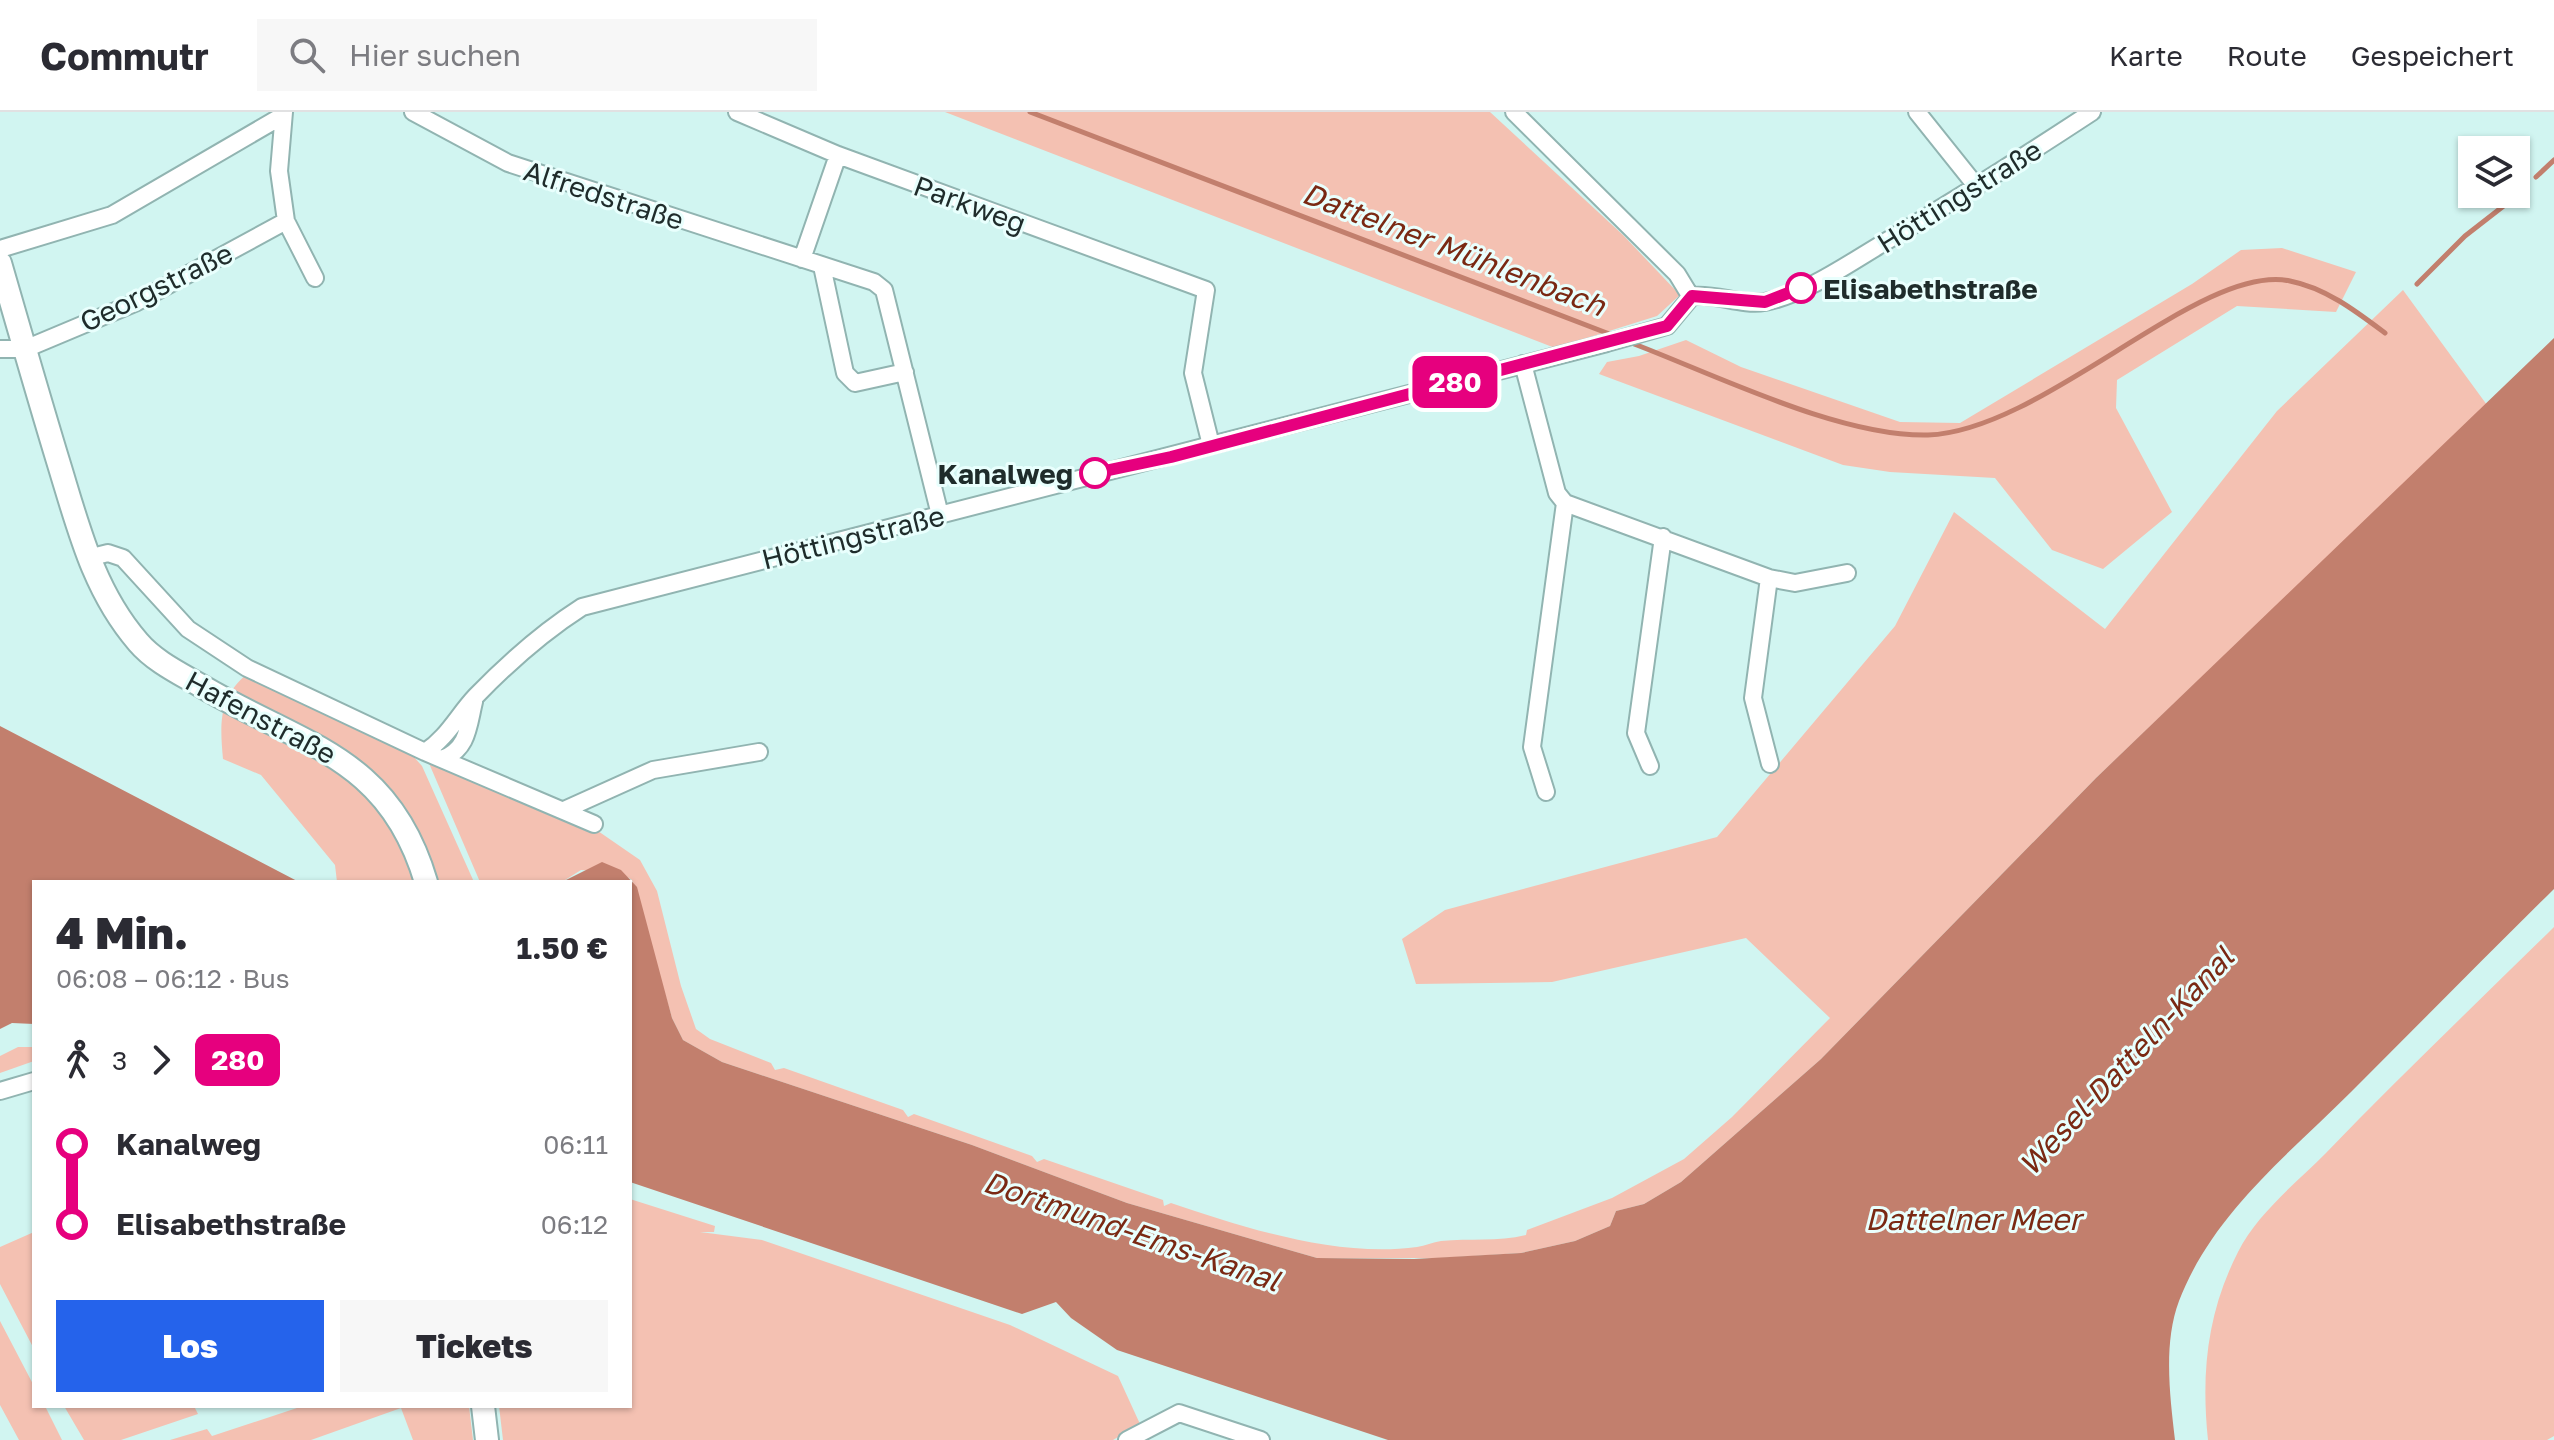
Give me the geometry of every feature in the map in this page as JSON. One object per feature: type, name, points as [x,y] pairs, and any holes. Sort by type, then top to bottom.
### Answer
[{"type":"street","name":"Alfredstraße","points":[[413,112],[508,163],[874,282],[884,290],[940,515]]},
{"type":"street","name":"Parkweg","points":[[737,112],[838,155],[1206,290],[1193,373],[1211,445]]},
{"type":"street","points":[[1514,112],[1677,274],[1691,297]]},
{"type":"street","points":[[1917,112],[1977,187]]},
{"type":"street","name":"Höttingstraße","points":[[425,752],[441,740],[474,698],[548,628],[582,607],[1607,343],[1667,326],[1691,297],[1716,296],[1749,303],[1782,297],[1829,275],[1977,187],[2092,112]]},
{"type":"street","points":[[283,114],[279,171],[286,221],[315,278]]},
{"type":"street","points":[[0,249],[112,215],[283,114]]},
{"type":"street","points":[[802,259],[838,155]]},
{"type":"street","name":"Georgstraße","points":[[25,349],[137,302],[286,221]]},
{"type":"street","name":"Hafenstraße","points":[[0,263],[88,558],[119,618],[141,645],[167,666],[254,717],[312,742],[343,760],[372,784],[397,814],[415,847],[425,880]]},
{"type":"street","points":[[822,266],[845,373],[855,383],[905,372]]},
{"type":"street","points":[[0,349],[25,349]]},
{"type":"street","points":[[1523,364],[1557,493],[1565,503],[1769,578],[1795,583],[1847,573]]},
{"type":"street","points":[[1546,792],[1532,747],[1565,503]]},
{"type":"street","points":[[1650,766],[1636,733],[1663,537]]},
{"type":"street","name":"Hafenstraße","points":[[88,558],[108,553],[123,558],[175,617],[203,642],[247,668],[425,752]]},
{"type":"street","points":[[1769,578],[1753,698],[1770,764]]},
{"type":"street","points":[[442,759],[456,754],[464,743],[474,698]]},
{"type":"street","points":[[425,752],[594,824]]},
{"type":"street","points":[[564,810],[653,770],[759,752]]},
{"type":"street","points":[[0,1091],[32,1082]]},
{"type":"street","points":[[483,1408],[487,1440]]},
{"type":"street","points":[[1127,1440],[1179,1413],[1261,1440]]},
{"type":"shaded area","points":[[945,112],[1490,112],[1623,235],[1680,295],[1657,316],[1555,348]]},
{"type":"shaded area","points":[[2282,248],[2356,272],[2336,312],[2237,306],[2117,380],[2116,408],[2172,512],[2103,569],[2052,550],[1995,478],[1890,472],[1843,465],[1599,374],[1607,362],[1639,356],[1686,340],[1741,367],[1900,422],[1960,423],[2192,284],[2241,250]]},
{"type":"shaded area","points":[[2403,290],[2487,405],[2096,778],[1821,1059],[1681,1182],[1644,1204],[1616,1211],[1610,1226],[1575,1241],[1521,1253],[1442,1258],[1317,1258],[1127,1203],[972,1145],[722,1062],[683,1040],[672,1018],[632,880],[619,872],[581,870],[565,880],[479,880],[428,761],[582,820],[640,860],[657,891],[681,986],[696,1029],[710,1039],[771,1063],[775,1070],[784,1068],[903,1110],[908,1117],[914,1114],[1032,1156],[1037,1162],[1044,1159],[1163,1200],[1164,1206],[1171,1203],[1260,1231],[1324,1245],[1386,1249],[1417,1247],[1441,1241],[1526,1235],[1527,1230],[1612,1198],[1684,1159],[1732,1117],[1830,1018],[1746,938],[1552,982],[1416,984],[1402,939],[1445,910],[1717,837],[1895,626],[1954,512],[2105,629],[2277,411]]},
{"type":"shaded area","points":[[246,675],[413,756],[422,766],[473,880],[337,880],[335,865],[261,775],[223,759],[223,713],[237,684]]},
{"type":"shaded area","points":[[2554,927],[2554,1436],[2547,1440],[2208,1440],[2206,1367],[2213,1321],[2228,1275],[2246,1238],[2278,1200]]},
{"type":"shaded area","points":[[18,1047],[32,1047],[32,1062],[0,1073],[0,1056]]},
{"type":"shaded area","points":[[632,1200],[715,1226],[714,1232],[700,1232],[762,1240],[1010,1325],[1118,1376],[1140,1424],[1113,1440],[503,1440],[499,1408],[632,1408]]},
{"type":"shaded area","points":[[32,1233],[32,1345],[0,1284],[0,1247]]},
{"type":"shaded area","points":[[0,1321],[32,1382],[32,1408],[46,1408],[62,1440],[19,1440],[0,1405]]},
{"type":"shaded area","points":[[65,1408],[195,1408],[198,1414],[121,1440],[84,1440]]},
{"type":"shaded area","points":[[297,1408],[401,1408],[311,1440],[170,1440],[207,1429],[212,1436]]},
{"type":"shaded area","points":[[401,1408],[469,1408],[473,1440],[413,1440]]},
{"type":"water","name":"Dattelner Meer","points":[[2554,338],[2554,889],[2254,1187],[2211,1240],[2194,1269],[2174,1318],[2169,1370],[2175,1440],[1388,1440],[1117,1350],[1071,1318],[1056,1302],[1022,1314],[632,1183],[632,882],[637,887],[672,1018],[683,1040],[722,1062],[972,1145],[1127,1203],[1317,1258],[1414,1259],[1521,1253],[1575,1241],[1610,1226],[1616,1211],[1644,1204],[1681,1182],[1821,1059],[2096,778]]},
{"type":"water","points":[[0,726],[295,880],[32,880],[32,1024],[12,1023],[0,1029]]},
{"type":"water","name":"Dattelner Meer","points":[[602,862],[621,870],[630,880],[566,880]]},
{"type":"waterway","name":"Dattelner Mühlenbach","points":[[1030,112],[1612,335]]},
{"type":"waterway","points":[[2536,177],[2554,160]]},
{"type":"waterway","points":[[2417,284],[2465,236],[2501,208]]},
{"type":"waterway","name":"Dattelner Mühlenbach","points":[[1629,342],[1817,415],[1893,433],[1928,435],[1973,426],[2021,407],[2167,320],[2212,296],[2254,282],[2290,281],[2316,289],[2385,333]]},
{"type":"bus line","name":"280","points":[[1095,473],[1171,457],[1667,326],[1692,296],[1765,302],[1801,288]]},
{"type":"place","name":"Elisabethstraße","points":[[1801,288]]},
{"type":"place","name":"Kanalweg","points":[[1095,473]]},
{"type":"water label","name":"Wesel-Datteln-Kanal","points":[[2126,1061]]},
{"type":"water label","name":"Dortmund-Ems-Kanal","points":[[1132,1231]]}]
